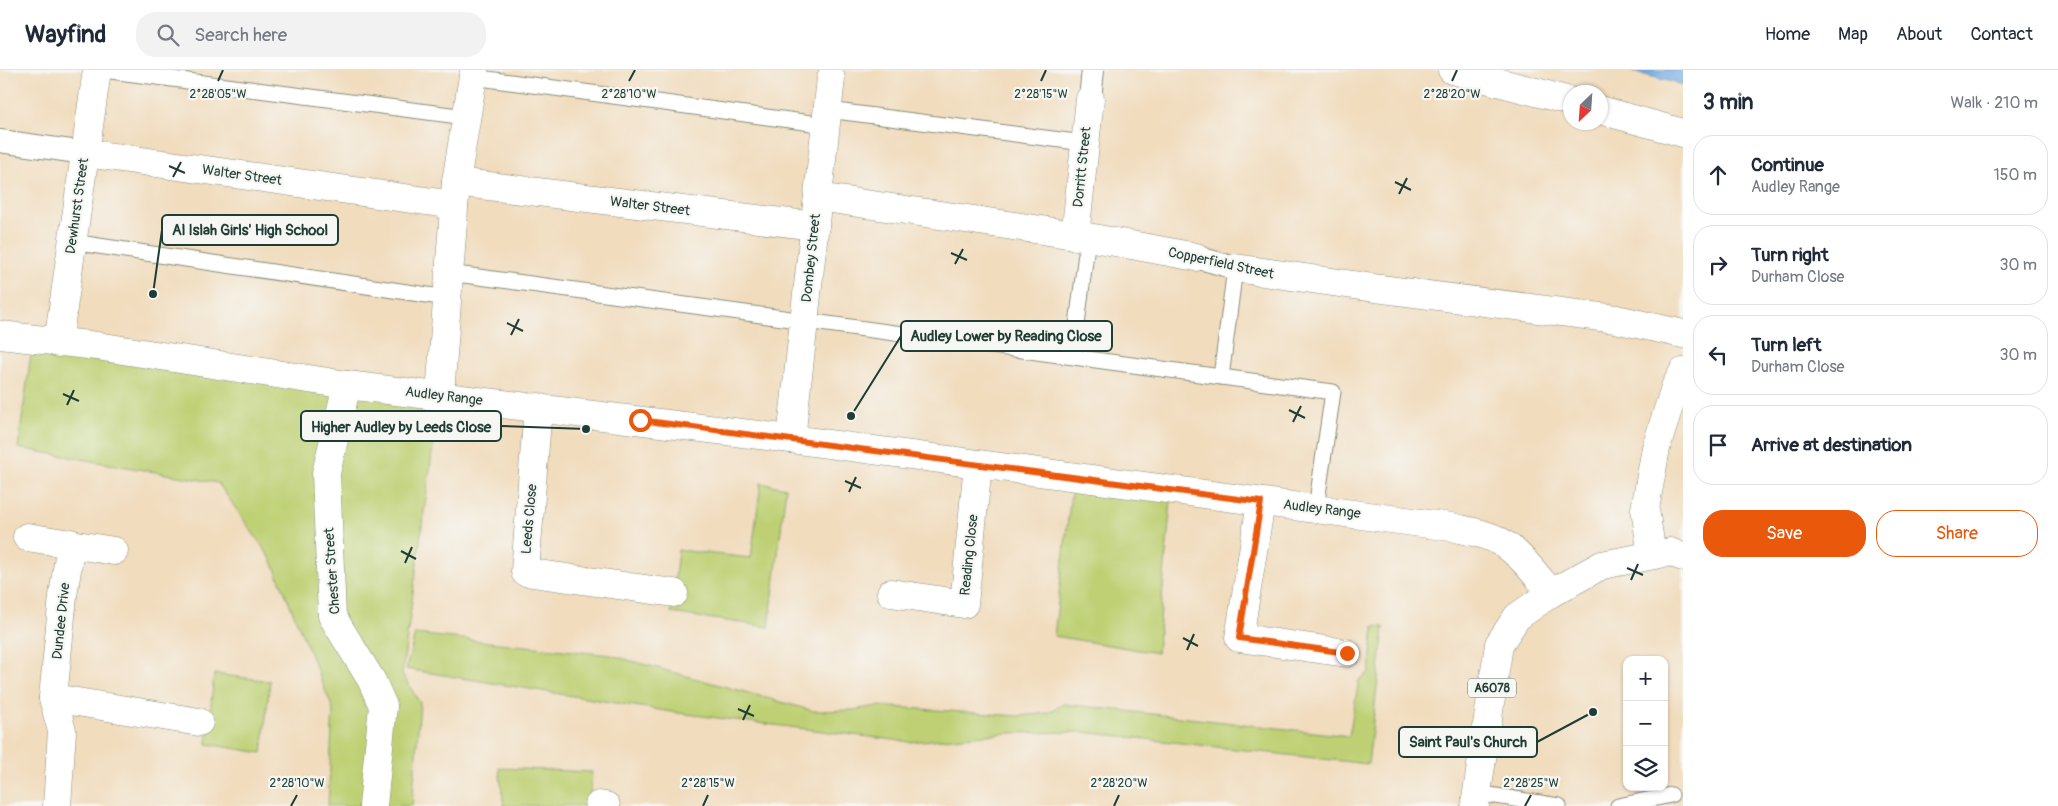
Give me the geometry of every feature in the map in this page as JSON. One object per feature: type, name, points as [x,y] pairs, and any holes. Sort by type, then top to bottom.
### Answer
[{"type":"main road","name":"Dewhurst Street","points":[[58,343],[97,70]]},
{"type":"main road","points":[[1452,70],[1563,100]]},
{"type":"main road","points":[[440,395],[455,194],[473,73]]},
{"type":"main road","name":"Dombey Street","points":[[792,439],[832,74]]},
{"type":"main road","name":"Dorritt Street","points":[[1081,236],[1084,143],[1090,99]]},
{"type":"main road","points":[[1608,112],[1683,133]]},
{"type":"main road","name":"Walter Street","points":[[85,152],[455,194],[815,226]]},
{"type":"main road","name":"Copperfield Street","points":[[818,197],[1081,236],[1196,257]]},
{"type":"main road","name":"Copperfield Street","points":[[1235,268],[1616,320],[1683,334]]},
{"type":"main road","name":"Audley Range","points":[[0,335],[97,346],[347,385],[792,439],[1418,522],[1478,533],[1500,542],[1520,558],[1551,593]]},
{"type":"main road","points":[[1668,555],[1645,509],[1656,448],[1674,387],[1683,372]]},
{"type":"main road","name":"Chester Street","points":[[347,385],[326,473],[332,616],[372,682],[383,706],[373,806]]},
{"type":"main road","name":"Leeds Close","points":[[538,407],[525,572],[674,593]]},
{"type":"main road","name":"Reading Close","points":[[891,593],[964,604],[978,464]]},
{"type":"main road","points":[[1261,502],[1239,638],[1347,653]]},
{"type":"main road","points":[[27,537],[114,551]]},
{"type":"main road","name":"Dundee Drive","points":[[57,806],[62,731],[53,698],[63,596],[71,543]]},
{"type":"main road","name":"A6078","points":[[1476,799],[1499,644],[1516,617],[1551,593],[1602,565],[1668,555]]},
{"type":"main road","points":[[53,698],[199,722]]},
{"type":"street","points":[[1090,99],[1093,70]]},
{"type":"street","name":"Walter Street","points":[[0,141],[85,152]]},
{"type":"street","name":"Copperfield Street","points":[[1196,257],[1235,268]]},
{"type":"lane","points":[[103,70],[466,117]]},
{"type":"lane","points":[[473,73],[827,117],[1084,143]]},
{"type":"lane","points":[[1073,356],[1081,236]]},
{"type":"lane","points":[[72,242],[448,286],[804,322],[1073,356],[1333,392],[1316,508]]},
{"type":"lane","points":[[1221,377],[1235,268]]},
{"type":"lane","points":[[1618,806],[1671,795]]},
{"type":"lane","points":[[1476,799],[1559,806]]},
{"type":"green space","points":[[33,339],[440,395],[402,674],[420,703],[412,806],[328,806],[333,709],[271,559],[218,483],[18,448]]},
{"type":"green space","points":[[1073,477],[1172,489],[1157,653],[1054,636]]},
{"type":"green space","points":[[761,483],[786,488],[769,627],[671,613],[678,550],[751,558]]},
{"type":"green space","points":[[1374,626],[1384,627],[1368,764],[1083,732],[1007,733],[910,742],[678,713],[406,669],[415,634],[610,655],[814,711],[853,710],[878,706],[1019,716],[1048,713],[1063,704],[1349,736],[1359,680],[1369,673]]},
{"type":"green space","points":[[214,674],[270,681],[262,753],[207,744]]},
{"type":"green space","points":[[499,768],[592,772],[589,806],[504,806]]},
{"type":"water","points":[[1626,70],[1683,70],[1683,85]]},
{"type":"place","name":"Al Islah Girls' High School","points":[[153,294]]},
{"type":"place","name":"Audley Lower by Reading Close","points":[[851,416]]},
{"type":"place","name":"Higher Audley by Leeds Close","points":[[586,429]]},
{"type":"place","name":"Saint Paul's Church","points":[[1593,712]]},
{"type":"route","points":[[640,420],[1261,502],[1239,638],[1347,653]]}]
